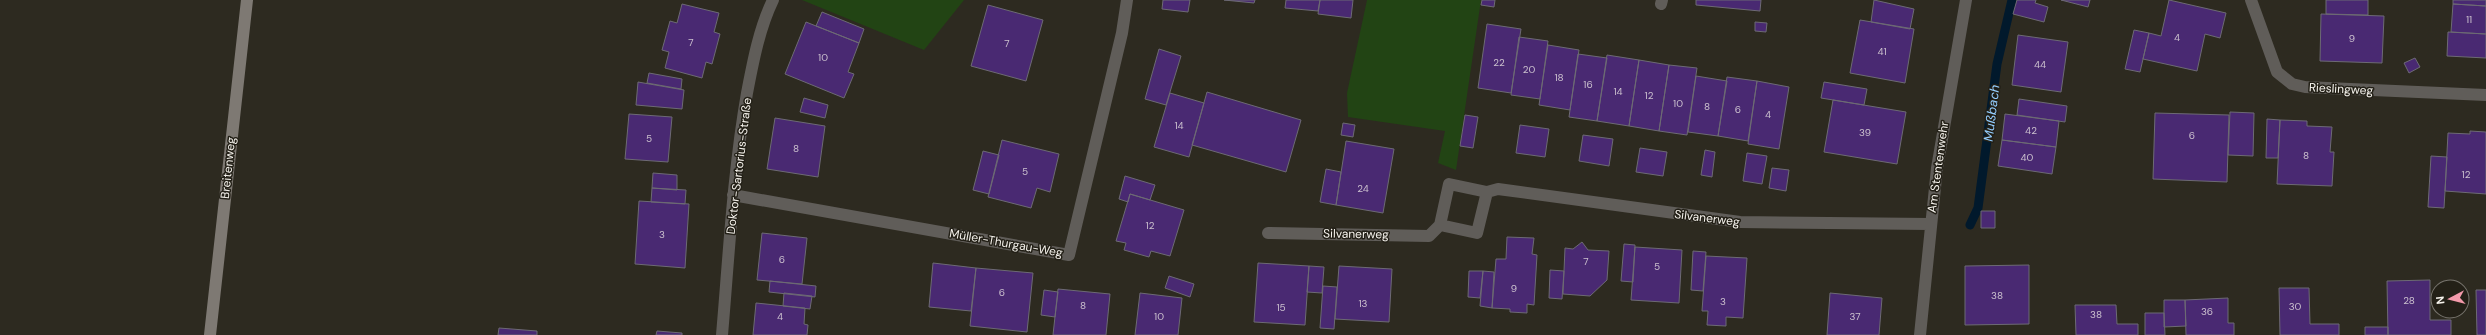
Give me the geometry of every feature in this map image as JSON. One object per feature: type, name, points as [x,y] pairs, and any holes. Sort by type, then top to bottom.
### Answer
[{"type":"main road","name":"Breitenweg","points":[[210,335],[247,0]]},
{"type":"street","name":"Doktor-Sartorius-Straße","points":[[722,335],[734,195],[743,117],[754,58],[766,14],[773,0]]},
{"type":"street","name":"Müller-Thurgau-Weg","points":[[734,195],[1070,254],[1122,33],[1127,0]]},
{"type":"street","name":"Am Stentenwehr","points":[[1920,335],[1930,224],[1947,107],[1966,0]]},
{"type":"street","name":"Rieslingweg","points":[[2251,0],[2277,72],[2292,84],[2313,88],[2486,94]]},
{"type":"street","name":"Silvanerweg","points":[[1268,233],[1428,236],[1440,225],[1450,184],[1487,192],[1498,189],[1740,222],[1930,224]]},
{"type":"street","points":[[1440,225],[1477,233],[1487,192]]},
{"type":"green space","points":[[802,0],[964,0],[924,50]]},
{"type":"green space","points":[[1367,0],[1481,0],[1456,170],[1438,163],[1445,131],[1348,117],[1347,93]]},
{"type":"building","points":[[1163,0],[1190,0],[1188,12],[1162,9]]},
{"type":"building","points":[[1224,0],[1255,0],[1254,3]]},
{"type":"building","points":[[1286,0],[1320,0],[1318,11],[1285,8]]},
{"type":"building","points":[[1320,0],[1353,0],[1351,18],[1318,14]]},
{"type":"building","points":[[1482,0],[1495,0],[1494,7],[1481,5]]},
{"type":"building","points":[[1696,0],[1761,0],[1760,11],[1696,5]]},
{"type":"building","points":[[1874,0],[1914,9],[1910,29],[1871,22]]},
{"type":"building","points":[[2017,0],[2036,0],[2035,3],[2048,7],[2044,22],[2013,14]]},
{"type":"building","points":[[2061,0],[2090,0],[2088,7]]},
{"type":"building","points":[[2169,0],[2226,13],[2220,38],[2205,34],[2197,71],[2143,59],[2149,33],[2161,36]]},
{"type":"building","points":[[2326,0],[2368,0],[2368,15],[2326,14]]},
{"type":"building","points":[[2453,0],[2486,0],[2486,6],[2453,4]]},
{"type":"building","points":[[682,4],[719,13],[714,32],[720,34],[712,64],[706,62],[702,78],[665,68],[669,52],[662,50],[670,21],[677,23]]},
{"type":"building","points":[[2453,4],[2486,6],[2486,34],[2451,32]]},
{"type":"building","points":[[988,5],[1043,20],[1026,81],[971,66]]},
{"type":"building","points":[[822,12],[864,29],[859,43],[816,26]]},
{"type":"building","points":[[2321,14],[2384,16],[2382,63],[2320,61]]},
{"type":"building","points":[[1860,20],[1914,29],[1905,83],[1850,73]]},
{"type":"building","points":[[806,22],[859,43],[848,72],[854,74],[844,98],[785,74]]},
{"type":"building","points":[[1755,22],[1767,23],[1766,32],[1755,31]]},
{"type":"building","points":[[1487,24],[1521,29],[1511,93],[1478,88]]},
{"type":"building","points":[[2134,30],[2149,33],[2140,72],[2125,69]]},
{"type":"building","points":[[2448,32],[2486,34],[2486,58],[2447,56]]},
{"type":"building","points":[[2018,35],[2068,42],[2061,92],[2012,85]]},
{"type":"building","points":[[1519,37],[1548,41],[1540,99],[1511,95]]},
{"type":"building","points":[[1548,45],[1579,50],[1570,110],[1539,105]]},
{"type":"building","points":[[1159,49],[1181,56],[1166,105],[1145,99]]},
{"type":"building","points":[[1578,54],[1607,58],[1597,121],[1569,117]]},
{"type":"building","points":[[1607,55],[1639,60],[1629,126],[1597,121]]},
{"type":"building","points":[[2415,58],[2420,67],[2409,73],[2404,63]]},
{"type":"building","points":[[1639,60],[1669,65],[1659,131],[1629,126]]},
{"type":"building","points":[[1669,65],[1697,68],[1687,135],[1659,131]]},
{"type":"building","points":[[649,73],[682,79],[681,89],[647,83]]},
{"type":"building","points":[[1696,76],[1727,81],[1718,136],[1688,132]]},
{"type":"building","points":[[1727,77],[1757,81],[1748,141],[1718,136]]},
{"type":"building","points":[[1757,81],[1789,87],[1779,149],[1748,144]]},
{"type":"building","points":[[638,82],[684,90],[682,109],[636,105]]},
{"type":"building","points":[[1824,82],[1867,89],[1864,105],[1821,98]]},
{"type":"building","points":[[1207,92],[1301,120],[1286,172],[1192,145]]},
{"type":"building","points":[[1170,93],[1204,103],[1189,157],[1154,147]]},
{"type":"building","points":[[804,98],[828,105],[825,118],[800,112]]},
{"type":"building","points":[[2019,99],[2067,106],[2065,122],[2017,115]]},
{"type":"building","points":[[1833,100],[1906,112],[1897,164],[1824,152]]},
{"type":"building","points":[[2230,112],[2254,113],[2253,156],[2228,155]]},
{"type":"building","points":[[2155,113],[2229,115],[2227,182],[2153,179]]},
{"type":"building","points":[[629,114],[672,117],[668,162],[625,159]]},
{"type":"building","points":[[2005,114],[2059,121],[2056,147],[2002,140]]},
{"type":"building","points":[[1465,115],[1478,117],[1473,148],[1460,146]]},
{"type":"building","points":[[775,118],[825,126],[818,177],[767,169]]},
{"type":"building","points":[[2267,119],[2280,120],[2278,158],[2266,158]]},
{"type":"building","points":[[2280,120],[2307,121],[2307,126],[2332,127],[2330,152],[2334,152],[2332,186],[2277,184]]},
{"type":"building","points":[[1343,123],[1355,125],[1353,137],[1341,135]]},
{"type":"building","points":[[1520,125],[1549,129],[1545,157],[1516,153]]},
{"type":"building","points":[[2470,131],[2486,132],[2486,194],[2445,191],[2448,133],[2470,134]]},
{"type":"building","points":[[1583,135],[1613,139],[1609,166],[1579,161]]},
{"type":"building","points":[[1002,140],[1059,154],[1050,192],[1037,188],[1031,208],[988,197]]},
{"type":"building","points":[[2002,140],[2056,147],[2052,174],[1998,166]]},
{"type":"building","points":[[1346,141],[1394,149],[1383,213],[1336,205]]},
{"type":"building","points":[[1640,148],[1667,152],[1663,176],[1636,172]]},
{"type":"building","points":[[1705,150],[1715,152],[1712,177],[1701,175]]},
{"type":"building","points":[[983,151],[999,155],[989,194],[973,190]]},
{"type":"building","points":[[1747,153],[1767,156],[1762,184],[1743,181]]},
{"type":"building","points":[[2431,156],[2447,157],[2444,208],[2428,207]]},
{"type":"building","points":[[1772,168],[1789,170],[1786,191],[1769,188]]},
{"type":"building","points":[[1326,169],[1341,172],[1336,205],[1320,202]]},
{"type":"building","points":[[653,173],[677,175],[677,190],[652,188]]},
{"type":"building","points":[[1125,176],[1155,185],[1150,200],[1130,194],[1128,202],[1119,199]]},
{"type":"building","points":[[652,188],[686,190],[685,204],[651,202]]},
{"type":"building","points":[[1130,194],[1184,210],[1170,256],[1151,251],[1149,257],[1124,250],[1126,243],[1116,241]]},
{"type":"building","points":[[639,201],[689,204],[685,268],[635,264]]},
{"type":"building","points":[[1981,211],[1995,211],[1995,228],[1981,228]]},
{"type":"building","points":[[762,233],[807,238],[802,284],[757,280]]},
{"type":"building","points":[[1507,237],[1534,238],[1532,254],[1537,255],[1534,305],[1527,304],[1527,313],[1510,312],[1510,309],[1492,308],[1496,259],[1506,259]]},
{"type":"building","points":[[1582,242],[1588,250],[1609,251],[1607,280],[1590,296],[1563,294],[1565,248],[1573,249]]},
{"type":"building","points":[[1624,244],[1635,245],[1633,282],[1621,281]]},
{"type":"building","points":[[1635,247],[1682,250],[1679,303],[1631,300]]},
{"type":"building","points":[[1693,251],[1706,252],[1703,291],[1691,290]]},
{"type":"building","points":[[1706,256],[1747,258],[1743,318],[1726,317],[1726,326],[1707,325],[1708,311],[1702,311]]},
{"type":"building","points":[[933,263],[976,268],[971,311],[929,307]]},
{"type":"building","points":[[1258,263],[1309,266],[1305,325],[1254,322]]},
{"type":"building","points":[[2029,265],[2029,324],[1965,325],[1965,266]]},
{"type":"building","points":[[1309,266],[1324,267],[1322,293],[1307,292]]},
{"type":"building","points":[[1339,266],[1392,269],[1389,322],[1335,319]]},
{"type":"building","points":[[976,268],[1033,273],[1027,332],[970,326]]},
{"type":"building","points":[[1550,270],[1564,271],[1562,299],[1549,298]]},
{"type":"building","points":[[1469,271],[1483,271],[1480,298],[1468,297]]},
{"type":"building","points":[[1483,271],[1494,272],[1492,308],[1480,306]]},
{"type":"building","points":[[1169,276],[1194,284],[1190,297],[1165,288]]},
{"type":"building","points":[[2430,280],[2430,320],[2451,320],[2451,335],[2388,335],[2387,281]]},
{"type":"building","points":[[770,281],[816,286],[815,297],[769,292]]},
{"type":"building","points":[[1323,286],[1337,287],[1334,329],[1320,328]]},
{"type":"building","points":[[2279,288],[2309,288],[2310,324],[2339,324],[2339,335],[2280,335]]},
{"type":"building","points":[[1058,289],[1110,294],[1106,335],[1053,335]]},
{"type":"building","points":[[1044,290],[1058,292],[1055,317],[1041,315]]},
{"type":"building","points":[[2476,290],[2486,290],[2486,335],[2477,335]]},
{"type":"building","points":[[784,293],[812,296],[810,309],[783,306]]},
{"type":"building","points":[[1140,293],[1182,298],[1178,335],[1135,335]]},
{"type":"building","points":[[1830,293],[1882,298],[1879,335],[1827,335]]},
{"type":"building","points":[[2228,298],[2228,323],[2234,323],[2234,335],[2186,335],[2185,300]]},
{"type":"building","points":[[2164,300],[2185,300],[2186,326],[2164,327]]},
{"type":"building","points":[[756,303],[805,308],[804,324],[808,325],[807,335],[753,335]]},
{"type":"building","points":[[2075,305],[2116,305],[2117,324],[2138,324],[2138,335],[2076,335]]},
{"type":"building","points":[[2145,313],[2164,313],[2165,335],[2145,335]]},
{"type":"building","points":[[2365,327],[2388,327],[2388,335],[2365,335]]},
{"type":"building","points":[[499,328],[537,331],[537,335],[498,335]]},
{"type":"building","points":[[657,331],[682,333],[682,335],[656,335]]},
{"type":"waterway","name":"Mußbach","points":[[1970,225],[1978,208],[1997,64],[2012,0]]}]
